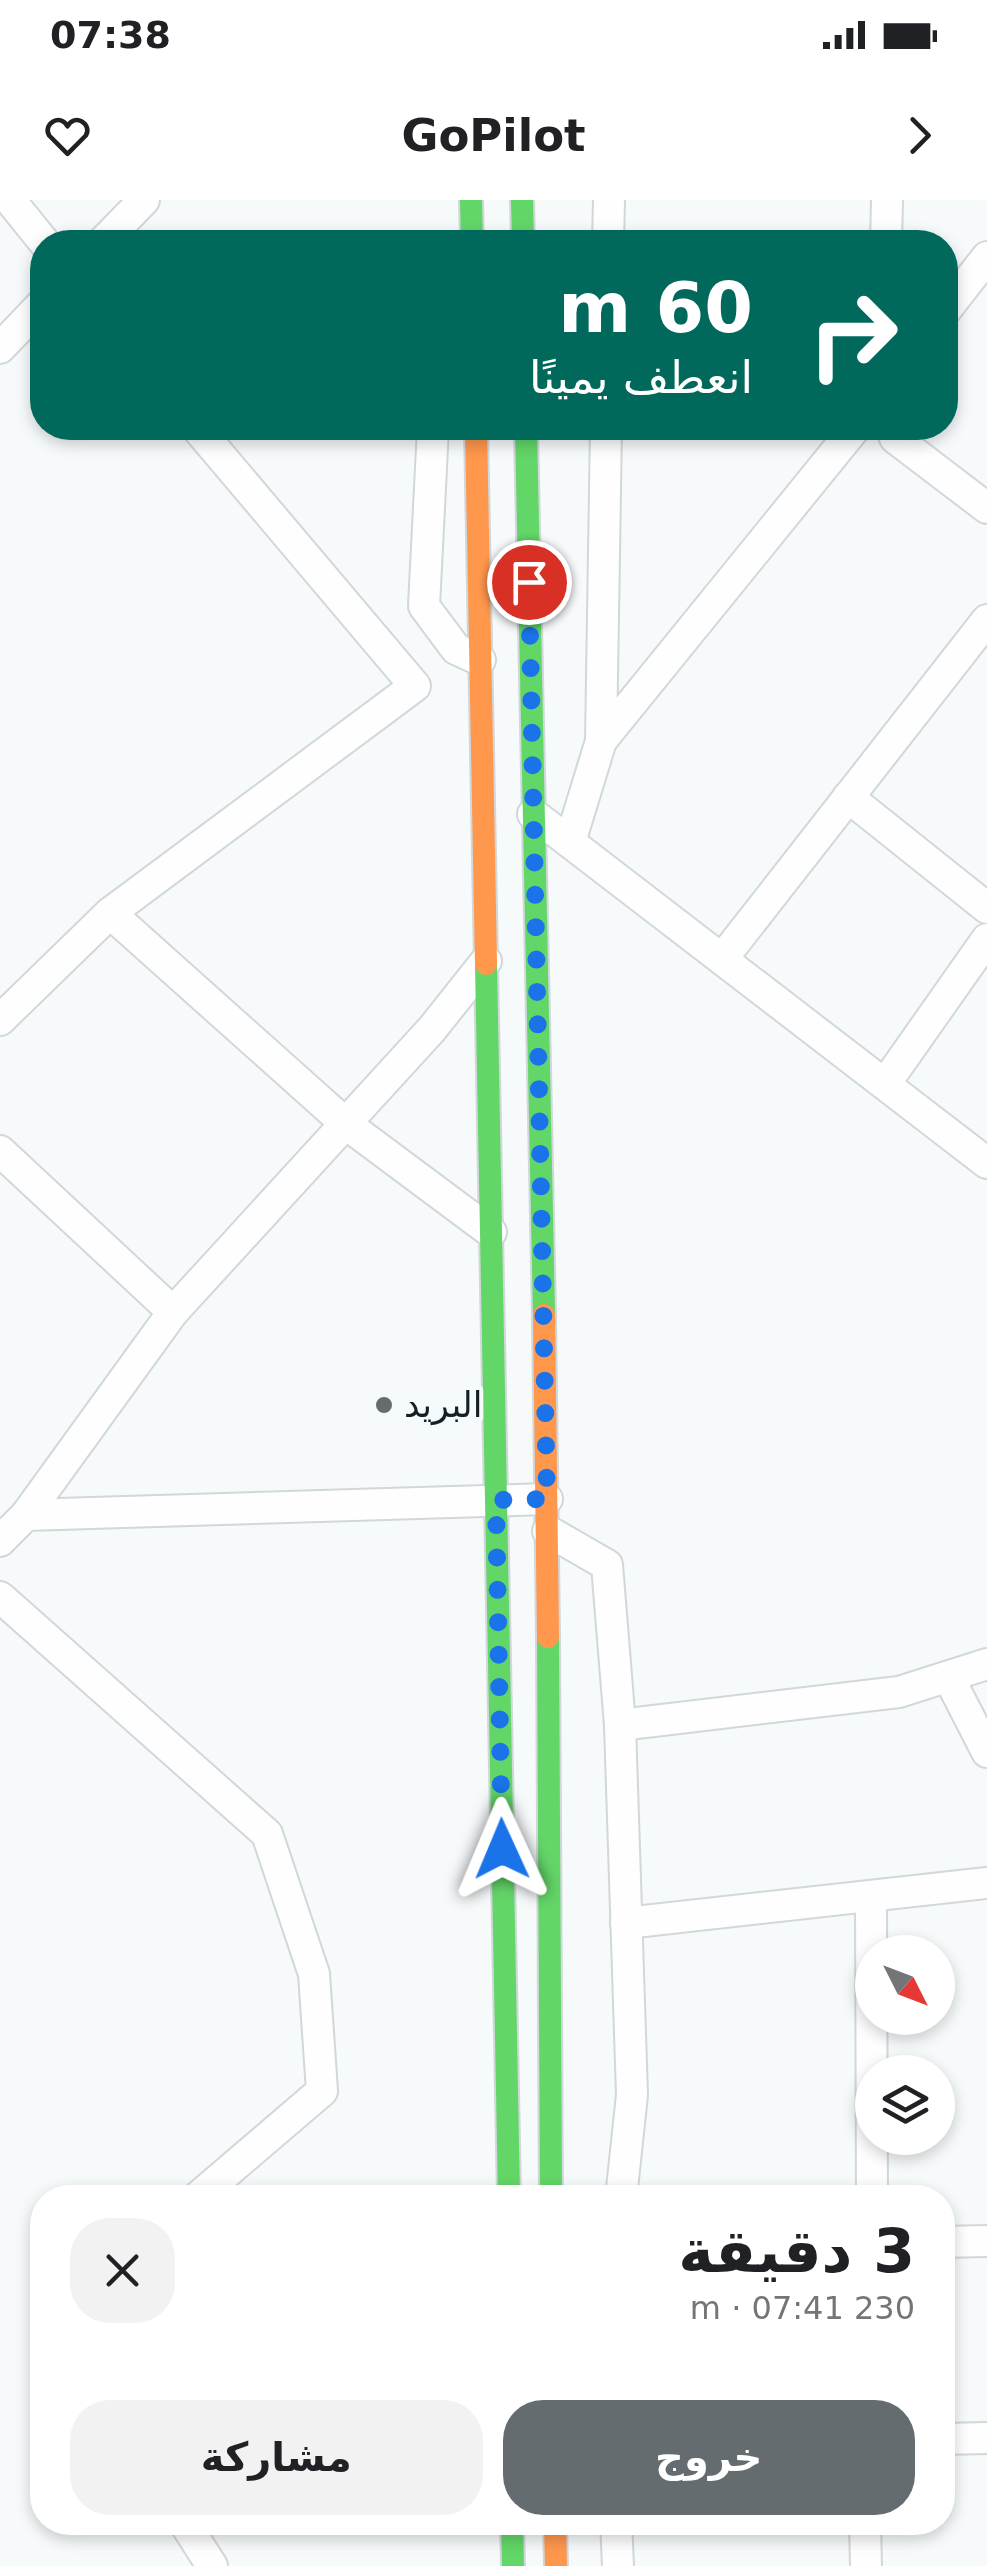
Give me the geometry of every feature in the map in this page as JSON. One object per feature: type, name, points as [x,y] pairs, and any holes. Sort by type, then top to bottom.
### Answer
[{"type":"main road","points":[[471,200],[472,230]]},
{"type":"main road","points":[[522,200],[523,230]]},
{"type":"main road","points":[[476,440],[468,654],[486,962],[509,2185]]},
{"type":"main road","points":[[526,440],[548,1531],[552,2185]]},
{"type":"main road","points":[[512,2535],[513,2566]]},
{"type":"main road","points":[[556,2535],[556,2566]]},
{"type":"street","points":[[10,200],[34,230]]},
{"type":"street","points":[[115,230],[144,200]]},
{"type":"street","points":[[608,230],[609,200]]},
{"type":"street","points":[[886,230],[887,200]]},
{"type":"street","points":[[958,295],[987,257]]},
{"type":"street","points":[[0,348],[30,317]]},
{"type":"street","points":[[208,440],[414,686]]},
{"type":"street","points":[[0,1020],[110,914],[414,686],[468,654],[424,606],[432,440]]},
{"type":"street","points":[[570,842],[601,742],[606,440]]},
{"type":"street","points":[[601,742],[845,440]]},
{"type":"street","points":[[898,440],[987,508]]},
{"type":"street","points":[[722,959],[987,620]]},
{"type":"street","points":[[848,797],[987,908]]},
{"type":"street","points":[[533,814],[987,1163]]},
{"type":"street","points":[[110,914],[346,1124],[491,1232]]},
{"type":"street","points":[[885,1084],[987,939]]},
{"type":"street","points":[[0,1541],[26,1515],[173,1312],[432,1029],[486,962]]},
{"type":"street","points":[[0,1151],[173,1312]]},
{"type":"street","points":[[26,1515],[547,1499]]},
{"type":"street","points":[[548,1531],[607,1565],[620,1725],[632,2095],[623,2185]]},
{"type":"street","points":[[0,1597],[267,1834],[314,1974],[322,2091],[213,2185]]},
{"type":"street","points":[[620,1725],[899,1692],[987,1664]]},
{"type":"street","points":[[949,1678],[987,1752]]},
{"type":"street","points":[[626,1923],[987,1882]]},
{"type":"street","points":[[871,1897],[872,2185]]},
{"type":"street","points":[[955,2242],[987,2241]]},
{"type":"street","points":[[955,2439],[987,2438]]},
{"type":"street","points":[[192,2535],[212,2566]]},
{"type":"street","points":[[617,2535],[618,2566]]},
{"type":"street","points":[[866,2535],[866,2566]]},
{"type":"traffic: fast","points":[[471,200],[472,230]]},
{"type":"traffic: fast","points":[[522,200],[523,230]]},
{"type":"traffic: fast","points":[[526,440],[544,1315]]},
{"type":"traffic: fast","points":[[486,964],[509,2185]]},
{"type":"traffic: fast","points":[[548,1637],[551,2185]]},
{"type":"traffic: fast","points":[[512,2535],[513,2566]]},
{"type":"traffic: slow","points":[[476,440],[486,964]]},
{"type":"traffic: slow","points":[[544,1315],[548,1637]]},
{"type":"traffic: slow","points":[[555,2535],[556,2566]]},
{"type":"place","name":"البريد","points":[[384,1405]]},
{"type":"route","points":[[502,1849],[496,1500],[547,1499],[529,582]]}]
